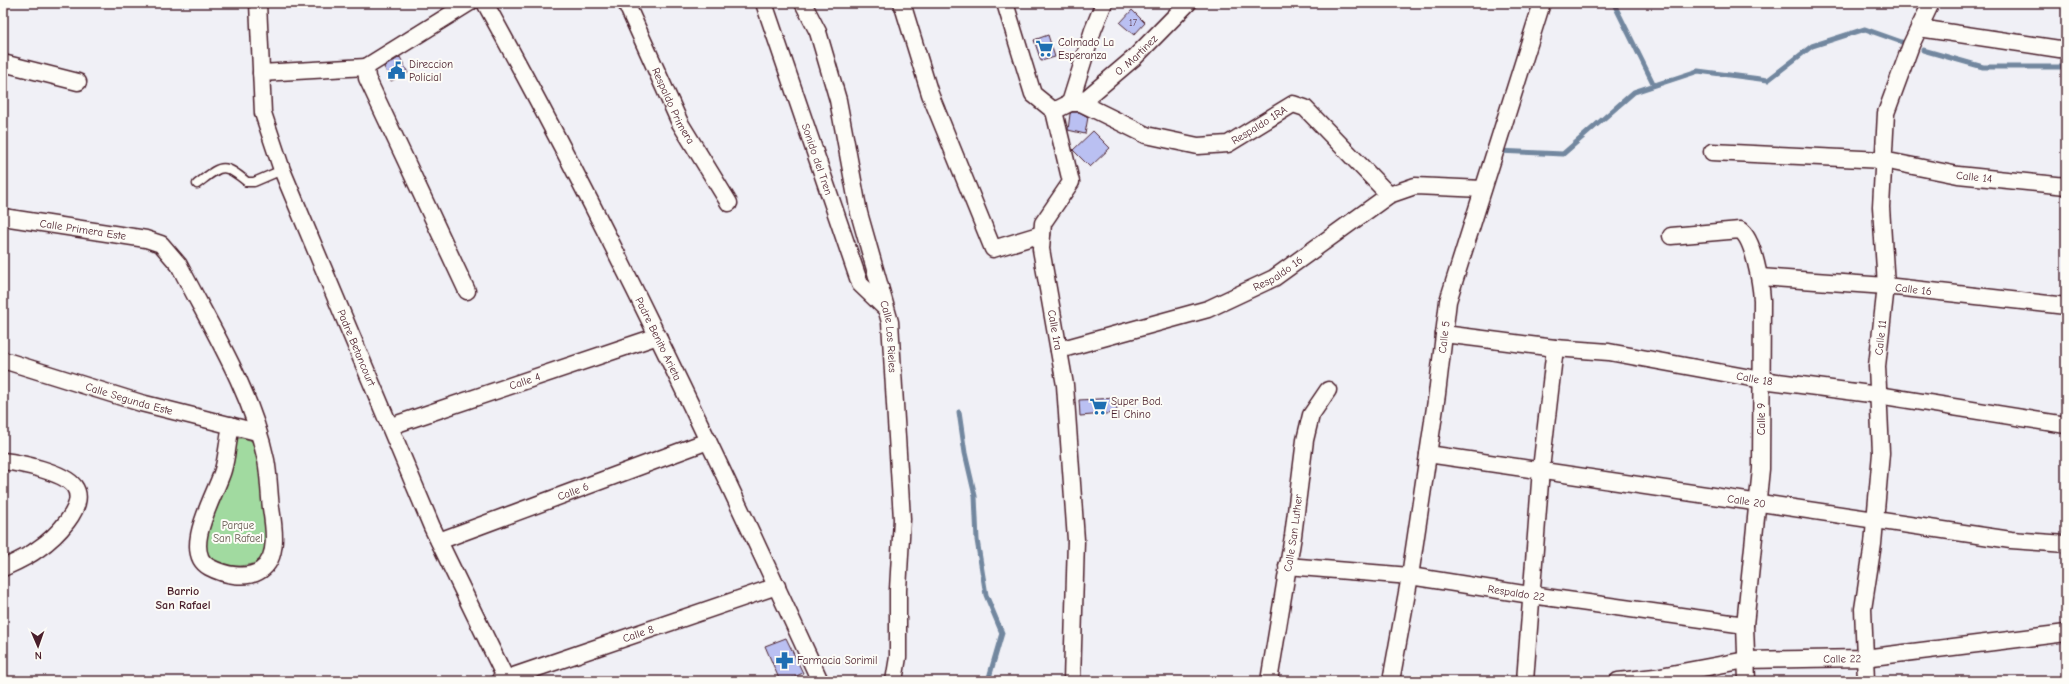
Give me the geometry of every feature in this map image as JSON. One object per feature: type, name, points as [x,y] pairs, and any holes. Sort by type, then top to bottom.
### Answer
[{"type":"street","name":"Padre Betancourt","points":[[258,3],[263,113],[282,170],[439,541],[502,680]]},
{"type":"street","points":[[261,74],[366,67],[469,3]]},
{"type":"street","name":"Padre Benito Arieta","points":[[485,3],[548,118],[658,336],[777,586],[820,681]]},
{"type":"street","name":"Respaldo Primera","points":[[626,3],[680,123],[729,203]]},
{"type":"street","name":"Sonido del Tren","points":[[764,3],[860,284],[884,307]]},
{"type":"street","name":"Calle Los Rieles","points":[[803,3],[818,32],[838,100],[859,213],[884,307],[890,322],[902,519],[898,590],[898,657],[894,681]]},
{"type":"street","points":[[902,3],[930,94],[993,249],[1042,234]]},
{"type":"street","points":[[1005,3],[1034,94],[1054,111],[1075,103],[1093,30],[1104,3]]},
{"type":"street","name":"O. Martinez","points":[[1075,103],[1135,57],[1188,3]]},
{"type":"street","name":"Calle 5","points":[[1391,681],[1410,576],[1448,301],[1542,3]]},
{"type":"street","name":"Calle 11","points":[[1866,681],[1863,609],[1873,544],[1881,453],[1877,366],[1886,286],[1881,207],[1886,113],[1911,45],[1931,3]]},
{"type":"street","points":[[1919,28],[2066,50]]},
{"type":"street","points":[[3,63],[78,82]]},
{"type":"street","points":[[366,67],[367,78],[467,291]]},
{"type":"street","name":"Respaldo 1RA","points":[[1075,103],[1146,135],[1198,146],[1228,144],[1293,104],[1305,108],[1389,195]]},
{"type":"street","name":"Calle 1ra","points":[[1054,111],[1071,182],[1043,223],[1041,249],[1065,385],[1076,540],[1072,681]]},
{"type":"street","name":"Calle 14","points":[[1712,152],[1883,160],[1958,175],[2066,186]]},
{"type":"street","name":"Respaldo 16","points":[[1059,350],[1208,309],[1274,278],[1389,195],[1415,186],[1484,189]]},
{"type":"street","name":"Calle Primera Este","points":[[3,217],[131,235],[162,244],[179,265],[240,383],[257,432]]},
{"type":"street","name":"Calle 9","points":[[1671,236],[1740,230],[1747,236],[1760,277],[1762,300],[1761,469],[1745,625],[1747,681]]},
{"type":"street","name":"Calle 16","points":[[1760,277],[1886,286],[2066,306]]},
{"type":"street","name":"Calle 18","points":[[1444,334],[1555,348],[1609,352],[1762,380],[1878,395],[2066,425]]},
{"type":"street","name":"Calle 4","points":[[390,426],[658,336]]},
{"type":"street","points":[[1525,681],[1541,469],[1555,348]]},
{"type":"street","name":"Calle Segunda Este","points":[[3,360],[141,403],[257,432]]},
{"type":"street","name":"Calle San Luther","points":[[1268,681],[1293,536],[1305,440],[1311,415],[1328,390]]},
{"type":"street","points":[[230,425],[223,470],[200,528],[197,541],[199,554],[206,565],[217,571],[240,576],[255,574],[263,569],[270,561],[272,550],[274,530],[266,460],[257,432]]},
{"type":"street","name":"Calle 6","points":[[439,541],[708,441]]},
{"type":"street","name":"Calle 20","points":[[1428,454],[1541,469],[1758,504],[2011,540],[2066,544]]},
{"type":"street","points":[[3,461],[42,470],[68,480],[75,487],[78,494],[78,502],[73,512],[56,535],[37,550],[3,568]]},
{"type":"street","name":"Respaldo 22","points":[[1287,566],[1410,576],[1531,595],[1745,625]]},
{"type":"street","name":"Calle 8","points":[[502,680],[777,586]]},
{"type":"street","name":"Calle 22","points":[[1618,681],[1654,677],[1746,660],[1864,658],[2066,633]]},
{"type":"lane","points":[[197,184],[212,172],[223,167],[231,168],[247,182],[254,182],[282,170]]},
{"type":"green space","name":"Parque San Rafael","points":[[238,438],[250,440],[258,450],[265,480],[269,518],[269,535],[264,558],[254,564],[239,566],[212,563],[201,539],[231,445]]},
{"type":"building","points":[[1132,10],[1145,23],[1134,35],[1120,23]]},
{"type":"building","name":"Colmado La Esperanza","points":[[1048,35],[1055,57],[1041,61],[1034,40]]},
{"type":"building","name":"Direccion Policial","points":[[400,57],[408,73],[391,81],[384,67]]},
{"type":"building","points":[[1072,112],[1079,112],[1088,117],[1085,134],[1068,130],[1070,114]]},
{"type":"building","points":[[1093,131],[1110,148],[1090,167],[1073,150]]},
{"type":"building","name":"Super Bod. El Chino","points":[[1116,398],[1117,413],[1080,416],[1079,400]]},
{"type":"building","name":"Farmacia Sorimil","points":[[786,638],[803,673],[786,681],[780,681],[765,646]]},
{"type":"waterway","points":[[1617,3],[1615,6],[1654,85]]},
{"type":"waterway","points":[[1498,151],[1563,154],[1634,92],[1698,71],[1768,80],[1812,46],[1865,29],[1910,45]]},
{"type":"waterway","points":[[1923,50],[1983,67],[2066,67]]},
{"type":"waterway","points":[[959,412],[965,453],[975,496],[977,540],[986,595],[1002,633],[988,681]]},
{"type":"place","name":"Colmado La Esperanza","points":[[1045,48]]},
{"type":"place","name":"Direccion Policial","points":[[396,70]]},
{"type":"place","name":"Super Bod. El Chino","points":[[1098,407]]},
{"type":"place","name":"Farmacia Sorimil","points":[[784,660]]},
{"type":"district","name":"Barrio San Rafael","points":[[183,598]]}]
